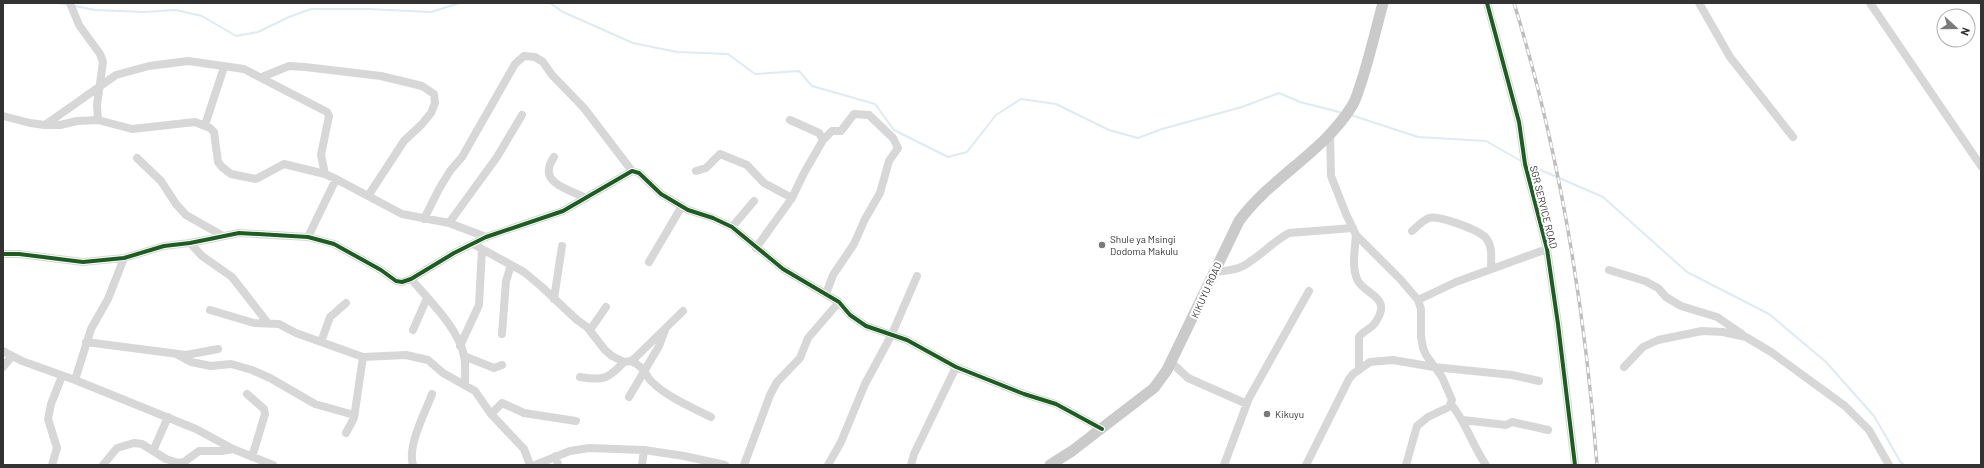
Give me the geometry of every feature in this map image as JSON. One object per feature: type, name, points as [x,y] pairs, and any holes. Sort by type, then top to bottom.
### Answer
[{"type":"main road","name":"KIKUYU ROAD","points":[[1050,465],[1102,429],[1154,388],[1171,362],[1213,272],[1239,221],[1250,205],[1268,188],[1311,154],[1353,105],[1366,68],[1383,3]]},
{"type":"street","points":[[70,3],[79,25],[100,54],[103,62],[96,105],[98,120]]},
{"type":"street","name":"SGR SERVICE ROAD","points":[[1487,3],[1519,122],[1525,164],[1547,249],[1558,324],[1575,465]]},
{"type":"street","points":[[1699,3],[1730,57],[1793,137]]},
{"type":"street","points":[[1870,3],[1981,166]]},
{"type":"street","points":[[424,219],[446,177],[462,157],[515,64],[524,56],[535,57],[543,62],[552,75],[584,108],[632,171],[639,173],[660,194],[682,206],[732,227],[783,269],[839,302],[850,315],[866,326],[907,340],[956,367],[1024,394],[1056,404],[1102,429]]},
{"type":"street","points":[[45,125],[116,75],[149,66],[188,61],[244,69],[262,77],[328,114],[321,155],[325,174]]},
{"type":"street","points":[[262,77],[289,66],[305,67],[381,76],[422,86],[434,94],[435,103],[431,113],[404,141],[368,196]]},
{"type":"street","points":[[206,125],[224,67]]},
{"type":"street","points":[[756,248],[792,198],[804,172],[823,140],[832,131],[841,131],[854,114],[869,115],[893,138],[898,148],[889,161],[880,193],[865,219],[854,244],[833,275],[826,294]]},
{"type":"street","points":[[450,223],[497,157],[522,115]]},
{"type":"street","points":[[3,116],[45,125],[60,125],[77,120],[98,120],[132,129],[195,122],[206,125],[214,132],[218,162],[231,174],[256,179],[284,164],[325,174],[368,196],[391,210],[424,219],[450,223],[486,237]]},
{"type":"street","points":[[790,120],[819,133],[823,140]]},
{"type":"street","points":[[1330,133],[1331,176],[1355,232],[1405,284],[1418,300],[1422,318],[1422,343],[1426,355],[1442,377],[1449,392],[1451,404],[1463,420],[1470,438],[1486,465]]},
{"type":"street","points":[[696,171],[706,168],[720,154],[747,165],[764,183],[792,198]]},
{"type":"street","points":[[554,157],[549,169],[550,176],[556,184],[586,198]]},
{"type":"street","points":[[138,158],[161,181],[176,204],[186,215],[223,236]]},
{"type":"street","points":[[3,254],[19,254],[84,262],[124,258],[164,246],[190,244],[239,233],[308,237],[334,244],[381,270],[396,281],[411,279],[454,253],[486,237],[563,211],[632,171]]},
{"type":"street","points":[[308,237],[336,179]]},
{"type":"street","points":[[732,227],[754,201]]},
{"type":"street","points":[[649,262],[682,206]]},
{"type":"street","points":[[1412,231],[1428,218],[1436,218],[1478,232],[1486,238],[1490,246],[1491,268]]},
{"type":"street","points":[[1213,272],[1235,269],[1244,266],[1280,237],[1288,233],[1355,232]]},
{"type":"street","points":[[1355,232],[1354,262],[1358,282],[1376,296],[1380,306],[1380,313],[1374,325],[1359,337],[1359,370]]},
{"type":"street","points":[[190,244],[202,256],[232,277],[267,322]]},
{"type":"street","points":[[473,244],[532,278],[590,330],[605,350],[617,360],[627,362],[645,370],[652,382],[688,406],[711,417]]},
{"type":"street","points":[[554,298],[562,246]]},
{"type":"street","points":[[460,346],[480,304],[482,249]]},
{"type":"street","points":[[1418,300],[1491,268],[1547,249]]},
{"type":"street","points":[[75,380],[91,329],[108,299],[124,258]]},
{"type":"street","points":[[502,334],[506,281],[511,265]]},
{"type":"street","points":[[1609,270],[1645,281],[1658,288],[1666,298],[1681,306],[1717,317],[1771,352],[1845,406],[1869,430],[1888,465]]},
{"type":"street","points":[[828,465],[841,442],[865,384],[892,334],[917,276]]},
{"type":"street","points":[[411,279],[446,321],[460,346],[464,356],[465,384]]},
{"type":"street","points":[[1224,465],[1247,404],[1309,291]]},
{"type":"street","points":[[413,330],[427,298]]},
{"type":"street","points":[[744,465],[770,395],[777,382],[800,358],[808,338],[839,302]]},
{"type":"street","points":[[321,342],[330,317],[346,303]]},
{"type":"street","points":[[590,330],[606,307]]},
{"type":"street","points":[[210,310],[254,323],[267,322],[279,324],[321,342],[363,357],[406,355],[428,360],[444,373],[476,391],[491,414],[524,449],[530,465]]},
{"type":"street","points":[[580,377],[597,380],[606,377],[627,362],[683,311]]},
{"type":"street","points":[[629,397],[659,346],[666,328]]},
{"type":"street","points":[[1624,367],[1643,347],[1658,340],[1702,331],[1731,333],[1746,337]]},
{"type":"street","points":[[86,342],[176,354],[218,350]]},
{"type":"street","points":[[3,351],[12,356],[168,417],[196,429],[233,449],[273,465]]},
{"type":"street","points":[[176,354],[191,362],[211,366],[231,364],[252,370],[270,378],[315,404],[354,416]]},
{"type":"street","points":[[3,367],[12,356]]},
{"type":"street","points":[[464,356],[494,368],[502,365]]},
{"type":"street","points":[[346,433],[354,416],[363,357]]},
{"type":"street","points":[[1306,465],[1349,379],[1370,362],[1378,360],[1393,360],[1434,367],[1512,375],[1539,381]]},
{"type":"street","points":[[1171,362],[1188,378],[1247,404]]},
{"type":"street","points":[[911,465],[914,454],[956,367]]},
{"type":"street","points":[[52,465],[57,448],[48,419],[51,404],[62,376]]},
{"type":"street","points":[[247,394],[264,409],[265,414],[252,457]]},
{"type":"street","points":[[412,465],[410,457],[413,442],[432,394]]},
{"type":"street","points":[[491,414],[502,403],[524,413],[576,421]]},
{"type":"street","points":[[1406,465],[1418,426],[1421,421],[1440,412],[1451,404]]},
{"type":"street","points":[[153,451],[168,417]]},
{"type":"street","points":[[1463,420],[1506,425],[1512,422],[1548,430]]},
{"type":"street","points":[[103,465],[117,448],[126,445],[142,444],[166,459],[179,463],[184,462],[200,451],[222,451],[233,449]]},
{"type":"street","points":[[535,465],[570,451],[588,448],[644,450],[684,456],[725,465]]},
{"type":"street","points":[[642,465],[644,450]]},
{"type":"street","points":[[556,456],[558,465]]},
{"type":"waterway","points":[[58,3],[68,5]]},
{"type":"waterway","points":[[75,6],[95,10],[144,12],[176,10],[202,16],[236,36],[258,32],[289,17],[311,9],[368,9],[431,12],[460,3]]},
{"type":"waterway","points":[[550,3],[563,12],[633,43],[677,52],[728,54],[755,74],[799,71],[812,86],[875,104],[894,130],[948,157],[967,152],[996,115],[1021,99],[1056,104],[1109,130],[1138,138],[1162,129],[1242,107],[1279,93],[1300,102],[1343,113]]},
{"type":"waterway","points":[[1351,115],[1418,137],[1486,141],[1521,161]]},
{"type":"waterway","points":[[1527,164],[1603,197],[1687,272],[1769,314],[1826,362],[1874,416],[1900,461],[1904,465]]},
{"type":"railway","points":[[1514,3],[1545,116],[1568,231],[1578,289],[1592,406],[1597,465]]},
{"type":"cycle path","points":[[1487,3],[1519,122],[1525,164],[1547,249],[1558,324],[1575,465]]},
{"type":"cycle path","points":[[3,254],[19,254],[83,262],[124,258],[164,246],[190,243],[239,233],[308,237],[334,244],[381,270],[396,281],[402,282],[411,279],[454,253],[486,237],[563,211],[632,171],[639,173],[661,194],[688,210],[713,218],[732,227],[783,269],[839,302],[850,315],[866,326],[907,340],[956,367],[1024,394],[1056,404],[1102,429]]},
{"type":"place","name":"Shule ya Msingi Dodoma Makulu","points":[[1102,245]]},
{"type":"place","name":"Kikuyu","points":[[1267,414]]}]
